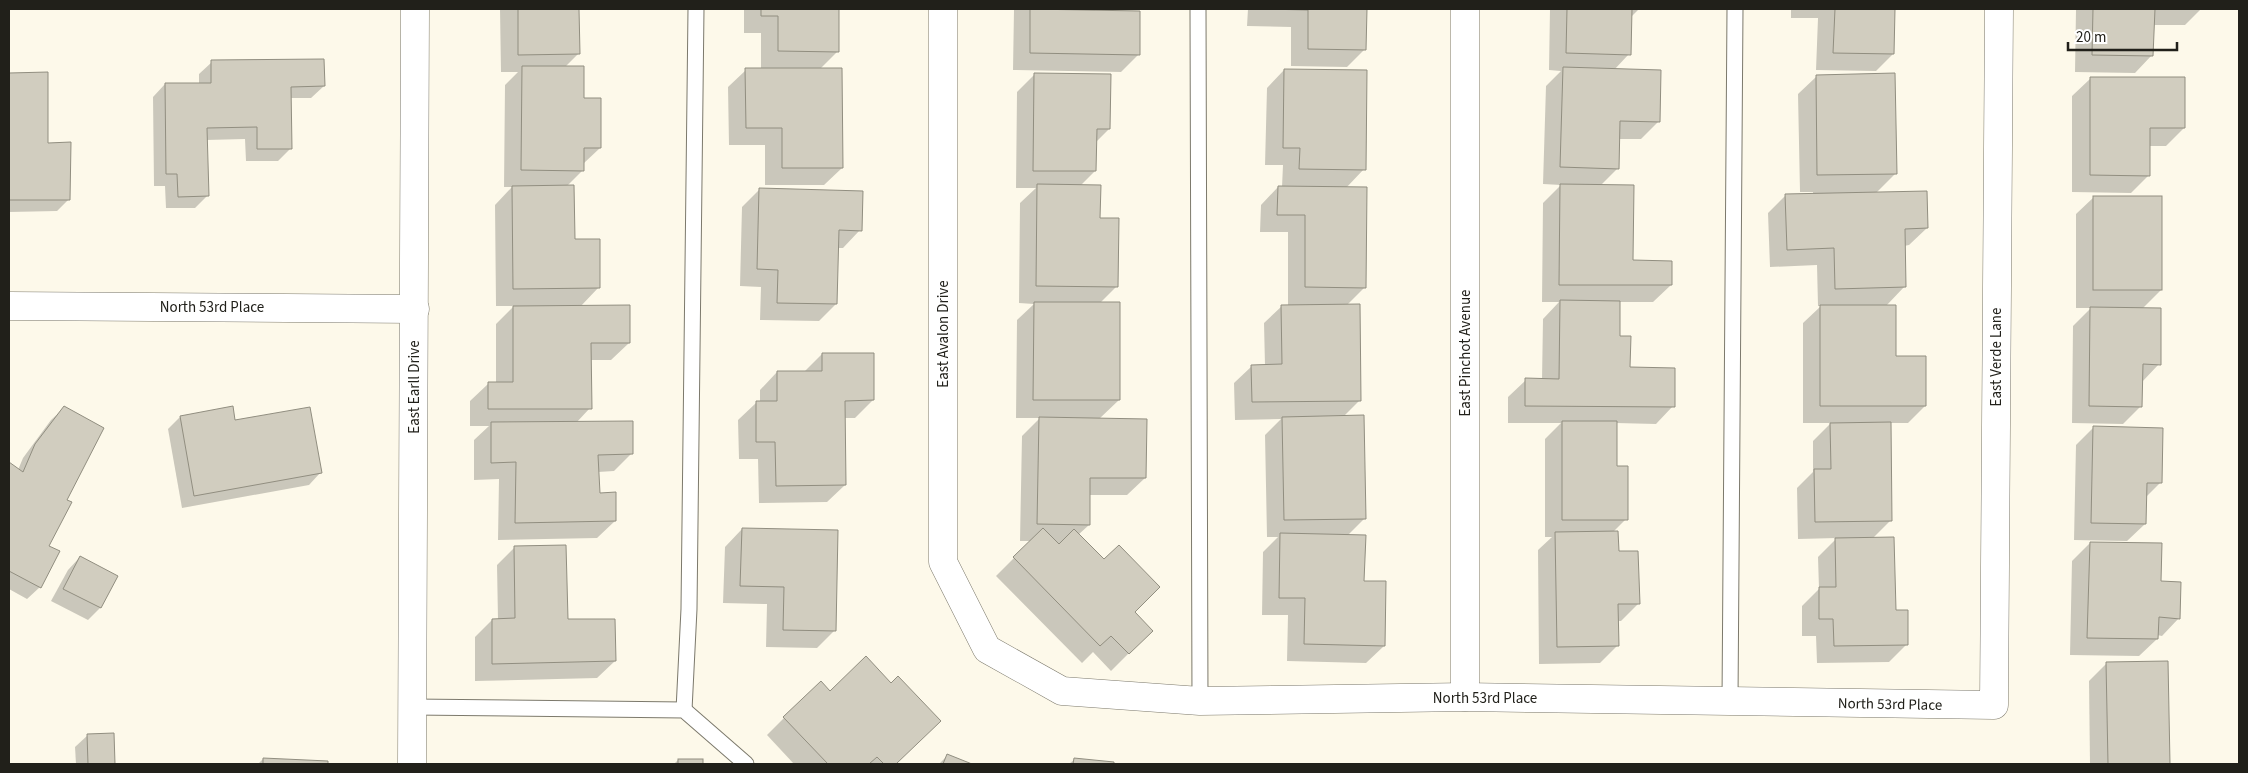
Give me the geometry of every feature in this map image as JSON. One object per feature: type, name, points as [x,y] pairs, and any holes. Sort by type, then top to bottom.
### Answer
[{"type":"street","name":"East Earll Drive","points":[[412,764],[415,9]]},
{"type":"street","name":"East Avalon Drive","points":[[943,9],[943,562],[987,649]]},
{"type":"street","name":"East Pinchot Avenue","points":[[1465,9],[1465,697]]},
{"type":"street","name":"East Verde Lane","points":[[1994,705],[1999,9]]},
{"type":"street","name":"North 53rd Place","points":[[9,306],[415,309]]},
{"type":"street","name":"North 53rd Place","points":[[987,649],[1062,691],[1200,701],[1465,697],[1994,705]]},
{"type":"lane","points":[[684,710],[689,609],[696,9]]},
{"type":"lane","points":[[1198,9],[1200,701]]},
{"type":"lane","points":[[1730,701],[1735,9]]},
{"type":"lane","points":[[412,707],[684,710],[746,764]]},
{"type":"building","points":[[518,9],[579,9],[580,54],[518,55]]},
{"type":"building","points":[[761,9],[839,9],[839,52],[778,51],[778,16],[761,16]]},
{"type":"building","points":[[1030,9],[1140,11],[1140,55],[1030,53]]},
{"type":"building","points":[[1264,9],[1367,9],[1366,50],[1308,49],[1308,10]]},
{"type":"building","points":[[1567,9],[1632,9],[1631,55],[1566,53]]},
{"type":"building","points":[[1835,9],[1895,9],[1894,54],[1833,53]]},
{"type":"building","points":[[2093,9],[2155,9],[2153,56],[2092,55]]},
{"type":"building","points":[[324,59],[325,86],[291,87],[292,149],[257,149],[257,127],[207,128],[209,196],[178,197],[177,174],[166,174],[165,83],[211,83],[211,60]]},
{"type":"building","points":[[522,66],[584,66],[584,98],[601,98],[601,148],[584,148],[584,171],[521,170]]},
{"type":"building","points":[[1563,67],[1661,70],[1660,122],[1620,121],[1619,169],[1560,167]]},
{"type":"building","points":[[745,68],[842,68],[843,168],[782,168],[782,128],[746,128]]},
{"type":"building","points":[[1284,69],[1367,70],[1366,170],[1299,169],[1300,148],[1283,148]]},
{"type":"building","points":[[48,72],[48,143],[71,142],[70,200],[9,200],[9,73]]},
{"type":"building","points":[[1034,73],[1111,74],[1110,129],[1097,129],[1096,171],[1033,171]]},
{"type":"building","points":[[1895,73],[1897,174],[1817,175],[1816,75]]},
{"type":"building","points":[[2090,77],[2185,77],[2185,128],[2150,128],[2150,176],[2090,175]]},
{"type":"building","points":[[1037,184],[1101,185],[1100,218],[1119,218],[1118,287],[1036,286]]},
{"type":"building","points":[[1560,184],[1634,185],[1633,260],[1672,261],[1672,285],[1559,285]]},
{"type":"building","points":[[574,185],[575,239],[600,239],[600,288],[513,289],[512,186]]},
{"type":"building","points":[[1278,186],[1367,187],[1366,288],[1305,287],[1305,215],[1277,215]]},
{"type":"building","points":[[759,188],[863,191],[862,231],[839,230],[837,304],[777,303],[778,270],[757,269]]},
{"type":"building","points":[[1927,191],[1928,228],[1905,229],[1906,287],[1835,289],[1834,248],[1787,250],[1785,194]]},
{"type":"building","points":[[2093,196],[2162,196],[2162,290],[2093,290]]},
{"type":"building","points":[[1560,300],[1620,301],[1620,336],[1631,336],[1630,367],[1675,368],[1675,407],[1525,406],[1525,378],[1559,379]]},
{"type":"building","points":[[1034,302],[1120,302],[1120,400],[1033,400]]},
{"type":"building","points":[[1360,304],[1361,401],[1252,402],[1251,365],[1282,364],[1281,305]]},
{"type":"building","points":[[630,305],[630,343],[591,343],[592,409],[488,409],[488,382],[513,382],[513,306]]},
{"type":"building","points":[[1820,305],[1896,305],[1896,356],[1926,356],[1926,406],[1820,406]]},
{"type":"building","points":[[2090,307],[2161,308],[2161,365],[2143,364],[2142,407],[2089,406]]},
{"type":"building","points":[[822,353],[874,353],[874,400],[845,401],[846,485],[776,486],[775,442],[756,442],[756,401],[777,401],[777,371],[822,371]]},
{"type":"building","points":[[64,406],[104,428],[67,500],[72,502],[49,546],[60,551],[41,588],[9,571],[9,462],[23,472],[35,444]]},
{"type":"building","points":[[233,406],[235,420],[310,407],[322,473],[194,496],[180,416]]},
{"type":"building","points":[[1364,415],[1366,519],[1284,520],[1282,417]]},
{"type":"building","points":[[1039,417],[1147,419],[1146,478],[1090,478],[1090,525],[1037,524]]},
{"type":"building","points":[[633,421],[633,454],[598,455],[600,493],[616,492],[616,521],[515,523],[516,462],[491,463],[491,422]]},
{"type":"building","points":[[1562,421],[1617,421],[1617,466],[1628,466],[1628,520],[1562,520]]},
{"type":"building","points":[[1891,422],[1892,521],[1815,522],[1814,469],[1831,469],[1830,423]]},
{"type":"building","points":[[2093,426],[2163,428],[2162,483],[2147,483],[2146,524],[2091,523]]},
{"type":"building","points":[[742,528],[838,530],[836,631],[783,630],[784,587],[740,586]]},
{"type":"building","points":[[1043,528],[1059,544],[1074,529],[1104,559],[1119,545],[1160,587],[1135,612],[1153,631],[1129,654],[1111,636],[1100,646],[1013,557]]},
{"type":"building","points":[[1618,531],[1619,551],[1638,551],[1640,604],[1618,604],[1619,646],[1557,647],[1555,532]]},
{"type":"building","points":[[1280,533],[1366,535],[1364,581],[1386,581],[1385,646],[1304,644],[1305,598],[1279,598]]},
{"type":"building","points":[[1894,537],[1896,610],[1908,610],[1908,645],[1834,646],[1833,619],[1819,619],[1819,587],[1836,587],[1835,538]]},
{"type":"building","points":[[2090,542],[2162,543],[2161,581],[2181,582],[2180,619],[2159,617],[2158,639],[2087,638]]},
{"type":"building","points":[[566,545],[568,619],[615,619],[616,661],[492,664],[492,619],[515,618],[514,546]]},
{"type":"building","points":[[80,556],[118,576],[101,608],[63,589]]},
{"type":"building","points":[[866,656],[891,683],[898,676],[941,721],[896,764],[884,764],[877,757],[869,764],[828,764],[783,717],[821,681],[830,691]]},
{"type":"building","points":[[2168,661],[2170,764],[2108,764],[2106,662]]},
{"type":"building","points":[[114,733],[115,764],[88,764],[87,734]]},
{"type":"building","points":[[947,754],[972,764],[943,764]]},
{"type":"building","points":[[263,758],[328,761],[328,764],[263,764]]},
{"type":"building","points":[[1074,758],[1114,762],[1114,764],[1073,764]]},
{"type":"building","points":[[678,759],[703,759],[703,764],[678,764]]}]
